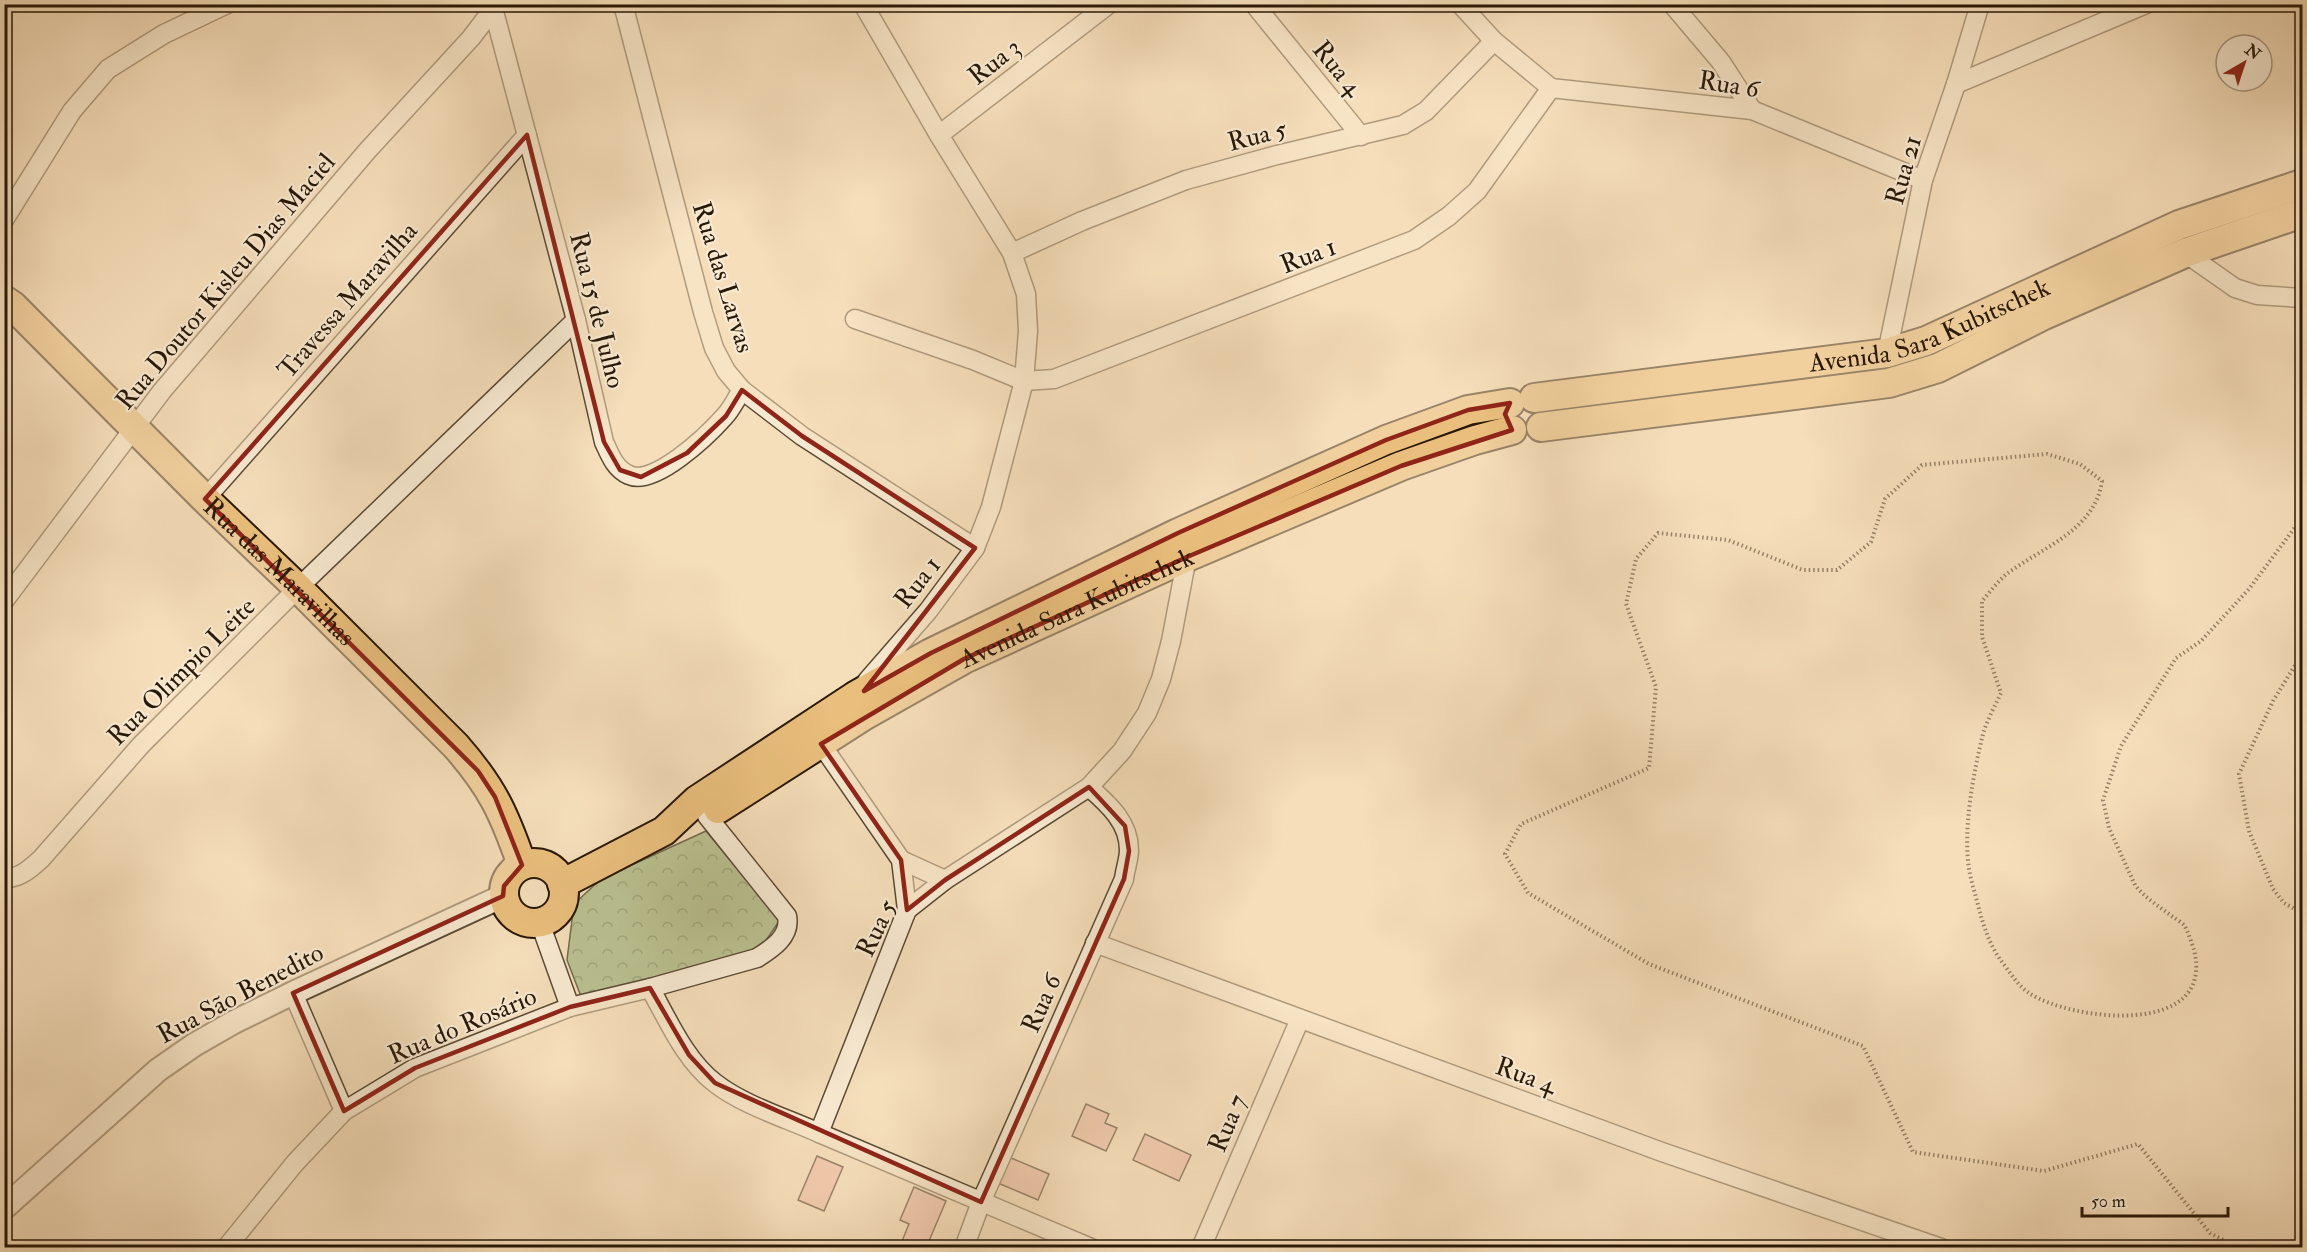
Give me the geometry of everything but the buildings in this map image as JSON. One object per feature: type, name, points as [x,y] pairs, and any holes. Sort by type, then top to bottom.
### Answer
[{"type":"main road","name":"Avenida Sara Kubitschek","points":[[664,831],[707,816],[814,735],[855,696],[931,653],[1178,533],[1375,445],[1468,410],[1519,410],[1887,352],[1926,340],[2179,225],[2302,184]]},
{"type":"main road","name":"Avenida Sara Kubitschek","points":[[1519,410],[1519,434],[1527,435],[1541,427],[1889,383],[1938,368],[2044,315],[2185,253],[2302,213]]},
{"type":"main road","name":"Rua das Maravilhas","points":[[4,300],[13,306],[205,500],[298,588],[456,746],[478,771],[495,797],[510,829],[522,865]]},
{"type":"main road","name":"Avenida Sara Kubitschek","points":[[814,735],[865,715],[964,658],[1187,557],[1401,466],[1475,440],[1519,410]]},
{"type":"main road","points":[[562,884],[664,831],[697,800],[814,735]]},
{"type":"main road","points":[[531,863],[551,868],[558,875],[562,884],[563,901],[560,909],[555,915],[540,923],[520,920],[506,906],[503,896],[513,870],[531,863]]},
{"type":"street","points":[[4,220],[72,111],[108,69],[164,34],[227,4]]},
{"type":"street","name":"Rua das Larvas","points":[[623,4],[703,312],[714,348],[726,371],[742,390],[802,436],[975,548]]},
{"type":"street","name":"Rua 1","points":[[855,696],[928,611],[975,548],[992,507],[1024,381],[1028,332],[1026,294],[1012,253],[939,135],[863,4]]},
{"type":"street","name":"Rua 3","points":[[939,135],[1109,4]]},
{"type":"street","name":"Rua 4","points":[[1254,4],[1361,136]]},
{"type":"street","points":[[1460,4],[1494,41],[1551,88]]},
{"type":"street","points":[[1672,4],[1721,62],[1752,110]]},
{"type":"street","name":"Rua 21","points":[[1887,352],[1923,180],[1956,84],[1980,4]]},
{"type":"street","points":[[1956,84],[2146,4]]},
{"type":"street","name":"Rua 15 de Julho","points":[[494,6],[576,320],[604,442],[613,461],[630,477],[641,477],[653,473],[687,453],[726,416],[742,390]]},
{"type":"street","name":"Rua Doutor Kisleu Dias Maciel","points":[[4,602],[162,391],[369,150],[471,38],[494,6]]},
{"type":"street","name":"Rua 5","points":[[1012,253],[1082,221],[1185,180],[1403,125],[1426,111],[1494,41]]},
{"type":"street","name":"Rua 1","points":[[855,319],[973,360],[1024,381],[1054,379],[1414,240],[1449,216],[1477,191],[1551,88]]},
{"type":"street","name":"Rua 6","points":[[1551,88],[1752,110],[1923,180]]},
{"type":"street","name":"Travessa Maravilha","points":[[205,500],[527,135]]},
{"type":"street","points":[[2185,253],[2235,288],[2257,295],[2302,298]]},
{"type":"street","name":"Rua Olimpio Leite","points":[[4,878],[13,879],[41,860],[141,745],[298,588],[576,320]]},
{"type":"street","name":"Rua 5","points":[[819,1132],[908,909],[945,880],[1089,787],[1122,751],[1147,713],[1161,679],[1187,557]]},
{"type":"street","points":[[814,735],[901,860],[908,909]]},
{"type":"street","name":"Rua 6","points":[[964,1248],[981,1202],[1124,879],[1129,851],[1125,826],[1109,804],[1089,787]]},
{"type":"street","points":[[707,816],[787,916],[789,925],[786,934],[768,952],[757,958],[650,988],[689,1056],[715,1083],[748,1102],[1091,1248]]},
{"type":"street","points":[[901,860],[945,880]]},
{"type":"street","name":"Rua São Benedito","points":[[4,1208],[158,1070],[194,1045],[293,993],[503,896]]},
{"type":"street","points":[[540,923],[570,1007]]},
{"type":"street","name":"Rua 4","points":[[1095,943],[1662,1152],[1941,1248]]},
{"type":"street","name":"Rua do Rosário","points":[[226,1248],[295,1163],[344,1111],[415,1068],[570,1007],[650,988]]},
{"type":"street","points":[[293,993],[344,1111]]},
{"type":"street","name":"Rua 7","points":[[1201,1248],[1300,1019]]},
{"type":"path","points":[[2239,1248],[2210,1233],[2138,1144],[2044,1171],[1913,1152],[1863,1046],[1649,964],[1528,893],[1505,855],[1521,824],[1649,768],[1656,687],[1626,604],[1636,559],[1658,534],[1728,540],[1803,570],[1837,570],[1871,542],[1885,499],[1922,465],[2047,454],[2080,464],[2102,482],[2100,498],[2072,532],[2006,575],[1982,601],[1982,637],[2001,693],[1984,733],[1970,803],[1969,869],[1983,926],[1993,951],[2016,981],[2030,993],[2046,1001],[2080,1010],[2122,1016],[2157,1013],[2174,1006],[2192,987],[2196,968],[2194,951],[2184,925],[2141,893],[2135,885],[2109,828],[2103,800],[2121,746],[2176,658],[2201,641],[2249,590],[2302,518]]},
{"type":"path","points":[[2302,654],[2273,701],[2239,774],[2249,831],[2273,889],[2284,903],[2302,913]]},
{"type":"highlighted area","points":[[527,135],[604,442],[620,470],[641,477],[687,453],[726,416],[742,390],[802,436],[975,548],[864,691],[931,653],[1178,533],[1386,440],[1468,410],[1510,403],[1505,414],[1512,430],[1401,466],[1187,557],[964,659],[821,744],[901,860],[907,910],[945,880],[1089,787],[1125,826],[1129,851],[1124,879],[981,1202],[715,1083],[689,1055],[650,988],[570,1007],[415,1068],[344,1111],[293,993],[503,896],[504,886],[522,865],[495,797],[478,771],[205,499]]},
{"type":"green space","points":[[706,831],[780,920],[760,949],[582,999],[567,960],[574,904],[601,879]]}]
